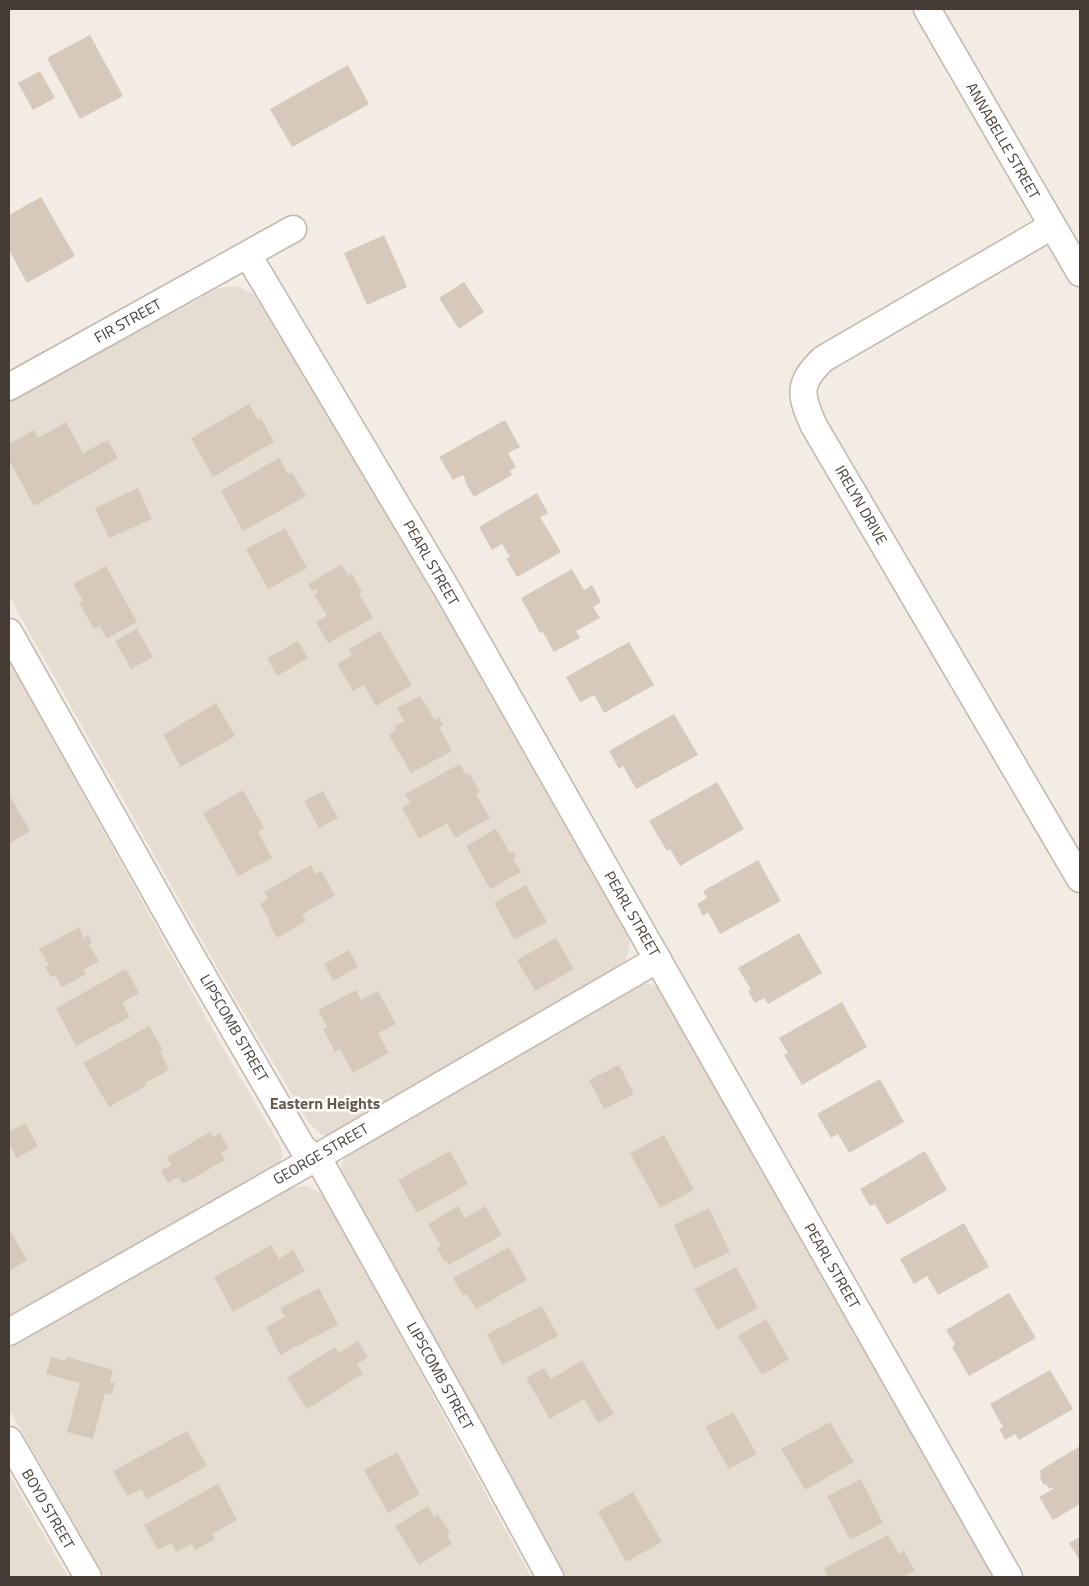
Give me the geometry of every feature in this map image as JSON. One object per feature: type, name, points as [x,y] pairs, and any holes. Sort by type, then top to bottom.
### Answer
[{"type":"street","name":"ANNABELLE STREET","points":[[927,9],[1080,273]]},
{"type":"street","name":"IRELYN DRIVE","points":[[1052,226],[823,359],[811,370],[803,386],[805,406],[814,426],[1080,879]]},
{"type":"street","name":"FIR STREET","points":[[9,387],[293,229]]},
{"type":"street","name":"PEARL STREET","points":[[248,255],[438,573],[1009,1577]]},
{"type":"street","name":"LIPSCOMB STREET","points":[[9,632],[189,952],[302,1147],[323,1167],[550,1577]]},
{"type":"street","name":"GEORGE STREET","points":[[9,1332],[314,1159],[658,959]]},
{"type":"street","name":"BOYD STREET","points":[[9,1440],[88,1577]]},
{"type":"shaded area","points":[[238,286],[254,295],[371,485],[630,940],[628,953],[623,965],[328,1136],[322,1135],[309,1123],[219,971],[9,596],[9,402],[219,288]]},
{"type":"shaded area","points":[[9,660],[224,1050],[280,1145],[282,1155],[280,1164],[9,1318]]},
{"type":"shaded area","points":[[642,983],[657,986],[662,992],[996,1577],[562,1577],[341,1169],[349,1150]]},
{"type":"shaded area","points":[[306,1186],[317,1191],[327,1200],[531,1577],[105,1577],[9,1409],[9,1346],[61,1315],[281,1193],[296,1187]]},
{"type":"shaded area","points":[[9,1474],[68,1577],[9,1577]]},
{"type":"building","points":[[90,35],[123,96],[80,119],[47,58]]},
{"type":"building","points":[[348,65],[369,104],[292,147],[270,109]]},
{"type":"building","points":[[40,71],[55,98],[33,110],[18,83]]},
{"type":"building","points":[[41,197],[75,256],[27,283],[9,250],[9,215]]},
{"type":"building","points":[[384,235],[407,287],[367,305],[344,253]]},
{"type":"building","points":[[464,282],[484,312],[459,329],[439,298]]},
{"type":"building","points":[[249,404],[258,420],[261,418],[274,442],[213,477],[191,438]]},
{"type":"building","points":[[505,420],[520,447],[508,453],[516,467],[510,471],[512,475],[474,497],[463,475],[453,480],[439,457]]},
{"type":"building","points":[[66,422],[83,453],[108,440],[118,458],[34,506],[9,460],[9,444],[34,430],[38,438]]},
{"type":"building","points":[[279,458],[288,474],[292,472],[306,496],[243,531],[221,491]]},
{"type":"building","points":[[138,488],[152,519],[109,538],[95,508]]},
{"type":"building","points":[[537,493],[548,513],[540,517],[561,552],[517,577],[506,558],[510,557],[502,544],[492,550],[479,527]]},
{"type":"building","points":[[285,528],[307,568],[268,589],[246,549]]},
{"type":"building","points":[[342,564],[348,576],[352,574],[362,592],[359,594],[373,618],[328,643],[316,622],[327,616],[314,594],[318,592],[316,589],[312,591],[308,584]]},
{"type":"building","points":[[106,566],[137,622],[107,639],[100,626],[94,629],[79,603],[83,601],[73,584]]},
{"type":"building","points":[[572,569],[584,590],[592,585],[601,602],[593,607],[600,618],[576,631],[580,638],[554,652],[542,631],[540,633],[521,598]]},
{"type":"building","points":[[137,629],[153,657],[131,669],[115,641]]},
{"type":"building","points":[[380,631],[412,685],[376,706],[364,685],[353,691],[337,664],[352,655],[349,649]]},
{"type":"building","points":[[298,641],[308,658],[277,676],[267,658]]},
{"type":"building","points":[[629,642],[654,685],[604,713],[594,695],[580,702],[566,677]]},
{"type":"building","points":[[420,696],[435,720],[439,717],[443,725],[439,727],[452,751],[411,773],[389,735],[396,730],[394,726],[404,721],[397,708]]},
{"type":"building","points":[[216,703],[235,736],[181,767],[163,735]]},
{"type":"building","points":[[674,714],[698,755],[636,789],[623,766],[619,769],[609,751]]},
{"type":"building","points":[[460,764],[466,775],[469,773],[480,792],[476,794],[490,818],[455,838],[447,823],[419,839],[402,808],[410,803],[405,794]]},
{"type":"building","points":[[717,782],[744,829],[680,866],[670,849],[667,851],[649,821]]},
{"type":"building","points":[[243,790],[264,828],[258,832],[272,858],[238,876],[203,813]]},
{"type":"building","points":[[323,791],[338,818],[319,828],[304,801]]},
{"type":"building","points":[[9,794],[30,831],[9,844]]},
{"type":"building","points":[[496,829],[510,853],[513,851],[516,857],[513,858],[521,872],[490,889],[466,846]]},
{"type":"building","points":[[758,860],[781,901],[720,934],[708,912],[703,916],[697,904],[707,898],[703,891]]},
{"type":"building","points":[[311,865],[315,874],[321,871],[335,895],[302,915],[306,921],[277,938],[260,904],[268,899],[264,892]]},
{"type":"building","points":[[526,885],[547,922],[514,940],[494,903]]},
{"type":"building","points":[[79,927],[84,938],[88,935],[92,942],[89,945],[99,961],[84,970],[86,974],[62,987],[55,975],[51,977],[45,967],[49,965],[39,949]]},
{"type":"building","points":[[799,933],[822,973],[768,1004],[764,998],[755,1003],[748,991],[751,990],[738,968]]},
{"type":"building","points":[[556,938],[574,969],[535,991],[517,960]]},
{"type":"building","points":[[349,950],[358,967],[333,981],[324,964]]},
{"type":"building","points":[[126,969],[139,993],[122,1003],[130,1017],[76,1046],[56,1008]]},
{"type":"building","points":[[356,990],[361,1000],[378,991],[396,1024],[378,1033],[389,1053],[353,1073],[340,1049],[335,1052],[323,1029],[327,1027],[318,1010]]},
{"type":"building","points":[[842,1002],[867,1047],[802,1085],[784,1055],[788,1053],[779,1038]]},
{"type":"building","points":[[149,1026],[163,1050],[160,1052],[169,1070],[145,1083],[146,1086],[109,1107],[83,1063]]},
{"type":"building","points":[[619,1065],[634,1094],[604,1109],[589,1080]]},
{"type":"building","points":[[880,1079],[904,1122],[849,1153],[838,1134],[831,1138],[817,1114]]},
{"type":"building","points":[[25,1123],[38,1146],[17,1158],[9,1144],[9,1132]]},
{"type":"building","points":[[210,1132],[213,1137],[220,1133],[229,1149],[221,1153],[225,1160],[183,1184],[179,1177],[168,1183],[161,1170],[171,1165],[167,1157]]},
{"type":"building","points":[[664,1135],[694,1190],[660,1208],[630,1153]]},
{"type":"building","points":[[450,1151],[468,1184],[417,1213],[398,1180]]},
{"type":"building","points":[[925,1151],[947,1190],[887,1225],[875,1204],[870,1206],[860,1189]]},
{"type":"building","points":[[458,1206],[465,1218],[485,1206],[502,1235],[449,1265],[447,1261],[445,1262],[437,1248],[441,1246],[428,1224]]},
{"type":"building","points":[[709,1208],[730,1252],[694,1269],[674,1225]]},
{"type":"building","points":[[964,1223],[989,1267],[938,1295],[927,1276],[914,1284],[900,1259]]},
{"type":"building","points":[[9,1229],[27,1260],[9,1271]]},
{"type":"building","points":[[271,1245],[279,1259],[293,1250],[305,1271],[233,1312],[214,1277]]},
{"type":"building","points":[[509,1247],[527,1280],[476,1309],[467,1294],[463,1296],[453,1278]]},
{"type":"building","points":[[736,1267],[758,1308],[717,1330],[694,1289]]},
{"type":"building","points":[[319,1288],[338,1325],[280,1355],[266,1327],[285,1317],[280,1308]]},
{"type":"building","points":[[1009,1293],[1036,1338],[969,1376],[952,1347],[955,1344],[946,1330]]},
{"type":"building","points":[[542,1306],[558,1336],[502,1365],[487,1334]]},
{"type":"building","points":[[766,1319],[789,1359],[762,1375],[738,1336]]},
{"type":"building","points":[[358,1341],[368,1357],[357,1364],[363,1374],[307,1409],[287,1378],[335,1347],[339,1353]]},
{"type":"building","points":[[51,1357],[65,1361],[67,1357],[113,1370],[110,1381],[115,1383],[112,1395],[105,1393],[93,1439],[67,1432],[80,1383],[46,1374]]},
{"type":"building","points":[[582,1360],[614,1414],[598,1423],[584,1399],[550,1419],[526,1378],[544,1368],[551,1379]]},
{"type":"building","points":[[1050,1370],[1073,1409],[1019,1440],[1015,1434],[1005,1440],[999,1429],[1003,1427],[990,1404]]},
{"type":"building","points":[[733,1412],[757,1454],[729,1469],[705,1427]]},
{"type":"building","points":[[830,1422],[854,1462],[805,1490],[781,1449]]},
{"type":"building","points":[[187,1431],[207,1466],[147,1499],[141,1489],[127,1496],[113,1471]]},
{"type":"building","points":[[1080,1446],[1080,1504],[1053,1520],[1039,1497],[1053,1489],[1052,1487],[1049,1489],[1047,1485],[1043,1484],[1039,1471]]},
{"type":"building","points":[[397,1452],[420,1494],[388,1513],[364,1470]]},
{"type":"building","points":[[861,1479],[883,1523],[850,1540],[827,1496]]},
{"type":"building","points":[[218,1484],[237,1520],[212,1534],[215,1539],[195,1550],[192,1544],[176,1552],[171,1543],[158,1550],[144,1525]]},
{"type":"building","points":[[633,1492],[662,1542],[626,1562],[598,1512]]},
{"type":"building","points":[[428,1506],[434,1517],[438,1514],[450,1533],[447,1535],[452,1544],[419,1565],[395,1526]]},
{"type":"building","points":[[888,1535],[899,1554],[904,1551],[915,1571],[902,1577],[828,1577],[824,1568]]},
{"type":"building","points":[[1080,1537],[1080,1561],[1069,1543]]},
{"type":"district","name":"Eastern Heights","points":[[325,1103]]}]
